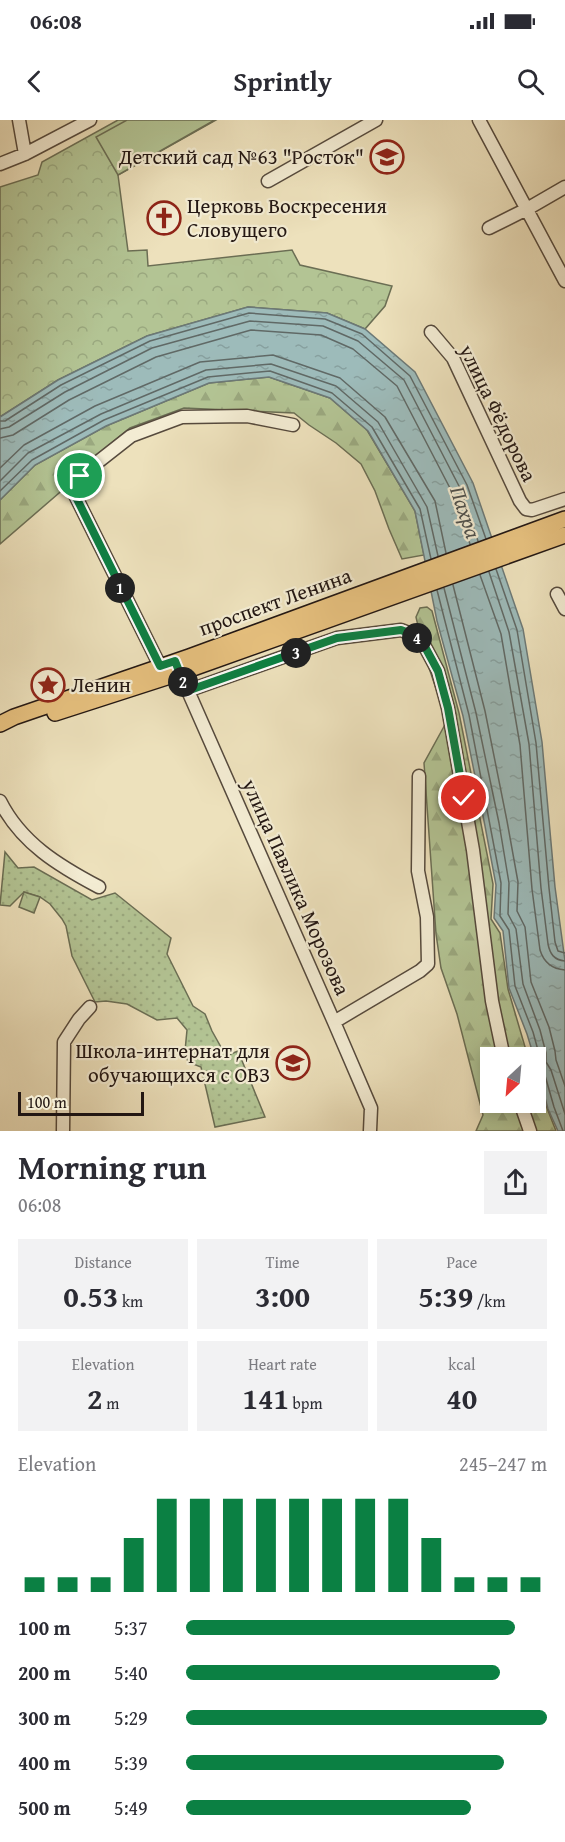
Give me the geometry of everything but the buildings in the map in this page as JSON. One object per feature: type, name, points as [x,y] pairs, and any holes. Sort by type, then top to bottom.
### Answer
[{"type":"main road","name":"проспект Ленина","points":[[0,735],[22,724],[304,620],[565,519]]},
{"type":"main road","name":"проспект Ленина","points":[[304,620],[565,535]]},
{"type":"main road","name":"проспект Ленина","points":[[0,724],[14,717],[160,666],[177,667]]},
{"type":"street","points":[[19,120],[25,154]]},
{"type":"street","points":[[0,164],[25,154],[90,120]]},
{"type":"street","points":[[268,181],[376,120]]},
{"type":"street","points":[[479,120],[565,281]]},
{"type":"street","points":[[489,228],[527,210],[565,187]]},
{"type":"street","name":"улица Фёдорова","points":[[431,332],[453,358],[520,501],[526,509],[532,510],[565,499]]},
{"type":"street","points":[[160,666],[72,489],[80,476],[131,436],[182,417],[247,416],[293,425]]},
{"type":"street","points":[[557,594],[565,609]]},
{"type":"street","points":[[187,691],[337,638],[401,630],[414,635],[424,645],[438,671],[448,708],[473,850],[492,1001],[502,1047]]},
{"type":"street","name":"улица Павлика Морозова","points":[[177,667],[370,1108],[370,1131]]},
{"type":"street","points":[[334,1022],[428,964],[428,917],[418,871],[419,776]]},
{"type":"street","points":[[0,801],[21,833],[40,851],[72,873],[99,887]]},
{"type":"street","points":[[63,1131],[64,1042],[90,1007]]},
{"type":"street","points":[[524,1113],[530,1131]]},
{"type":"green space","points":[[118,120],[216,120],[118,175],[128,251],[147,250],[148,266],[292,250],[300,265],[392,286],[385,306],[365,329],[327,313],[248,307],[147,336],[58,380],[0,417],[0,187],[38,175],[42,162]]},
{"type":"green space","points":[[127,120],[213,121],[118,175],[96,137]]},
{"type":"green space","points":[[269,377],[330,398],[367,430],[415,511],[424,555],[402,559],[375,491],[361,464],[294,413],[184,408],[130,428],[81,468],[66,487],[0,544],[0,500],[35,465],[106,426],[209,383]]},
{"type":"green space","points":[[427,607],[432,611],[459,713],[493,884],[491,919],[500,933],[508,989],[525,1047],[480,1047],[480,1103],[457,1014],[441,968],[436,934],[424,763],[447,721],[425,656],[416,617],[420,608]]},
{"type":"green space","points":[[5,852],[18,868],[34,867],[92,900],[115,893],[171,938],[167,954],[193,1006],[205,1014],[226,1056],[238,1051],[265,1117],[215,1127],[201,1067],[188,1062],[185,1051],[187,1030],[177,1018],[157,1020],[127,1004],[95,1002],[72,956],[66,926],[50,904],[40,897],[24,892],[10,906],[0,905]]},
{"type":"green space","points":[[24,892],[40,897],[34,913],[19,907]]},
{"type":"green space","points":[[546,1106],[556,1131],[476,1131],[482,1113],[546,1113]]},
{"type":"water","name":"Пахра","points":[[248,307],[327,313],[365,329],[415,372],[473,483],[523,629],[542,742],[555,887],[565,961],[565,1131],[558,1131],[546,1102],[546,1047],[531,1047],[509,988],[503,931],[494,918],[496,885],[485,826],[463,716],[437,621],[415,511],[368,431],[330,398],[269,377],[209,383],[106,426],[35,465],[0,500],[0,417],[58,380],[147,336]]},
{"type":"place","name":"Детский сад №63 \"Росток\"","points":[[387,157]]},
{"type":"place","name":"Церковь Воскресения Словущего","points":[[164,218]]},
{"type":"place","name":"Ленин","points":[[48,685]]},
{"type":"place","name":"Школа-интернат для обучающихся с ОВЗ","points":[[293,1063]]},
{"type":"route","points":[[80,476],[72,489],[104,555],[160,666],[175,661],[187,691],[337,638],[401,630],[414,635],[424,645],[438,671],[448,708],[464,798]]}]
